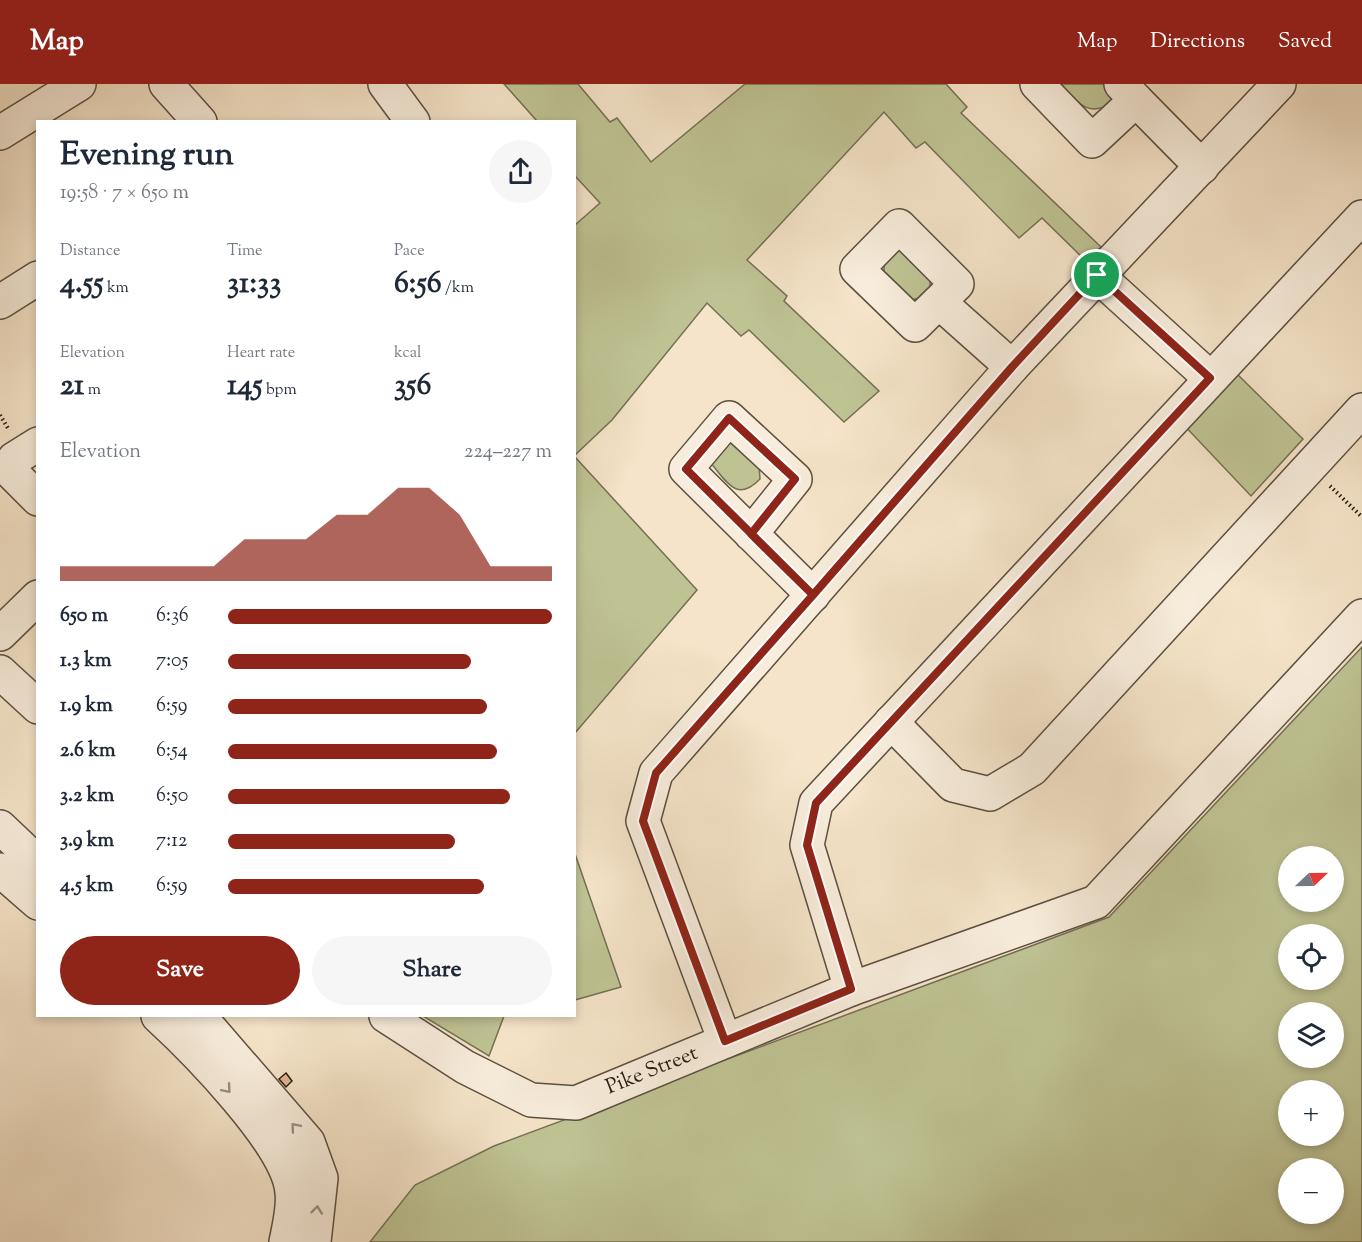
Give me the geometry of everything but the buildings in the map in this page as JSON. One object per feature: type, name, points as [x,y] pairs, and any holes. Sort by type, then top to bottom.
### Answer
[{"type":"street","points":[[0,133],[79,84]]},
{"type":"street","points":[[166,84],[198,120]]},
{"type":"street","points":[[385,84],[412,120]]},
{"type":"street","points":[[1037,84],[1092,141],[1129,92],[1202,167]]},
{"type":"street","points":[[725,1041],[643,821],[656,773],[1012,367],[1279,84]]},
{"type":"street","points":[[851,989],[807,845],[816,803],[1362,217]]},
{"type":"street","points":[[1097,275],[1210,378]]},
{"type":"street","points":[[0,302],[36,279]]},
{"type":"street","points":[[939,302],[1012,367]]},
{"type":"street","points":[[891,722],[953,784],[990,794],[1032,769],[1362,410]]},
{"type":"street","points":[[36,445],[14,459],[9,470],[36,497]]},
{"type":"street","points":[[751,534],[813,595]]},
{"type":"street","points":[[0,634],[36,599]]},
{"type":"street","name":"Pike Street","points":[[388,1017],[465,1067],[531,1100],[576,1103],[851,989],[1096,902],[1362,616]]},
{"type":"street","points":[[0,672],[36,705]]},
{"type":"street","points":[[0,827],[36,861]]},
{"type":"street","points":[[0,870],[36,901]]},
{"type":"street","points":[[192,1024],[309,1142],[321,1178],[314,1242]]},
{"type":"street","points":[[192,1024],[282,1160],[292,1191],[286,1242]]},
{"type":"path","points":[[1310,466],[1362,517]]},
{"type":"green space","points":[[504,84],[578,84],[610,122],[617,118],[651,162],[745,84],[946,84],[967,107],[961,113],[1101,247],[1086,261],[1042,218],[1019,238],[925,142],[916,148],[884,112],[747,260],[787,296],[784,301],[879,391],[844,422],[749,330],[741,336],[707,303],[612,420],[576,454],[576,224],[600,203],[576,177],[576,120],[536,120]]},
{"type":"green space","points":[[1061,84],[1110,84],[1112,102],[1104,107],[1090,109],[1078,102]]},
{"type":"green space","points":[[901,249],[922,268],[930,285],[925,295],[911,300],[884,272],[884,261],[890,252]]},
{"type":"green space","points":[[1231,368],[1303,439],[1251,496],[1181,422]]},
{"type":"green space","points":[[729,442],[735,442],[759,465],[760,479],[752,486],[738,489],[732,486],[709,461]]},
{"type":"green space","points":[[576,458],[697,590],[576,732]]},
{"type":"green space","points":[[1362,647],[1362,1242],[370,1242],[415,1185],[494,1146],[1109,917]]},
{"type":"green space","points":[[576,857],[621,987],[576,1000]]},
{"type":"green space","points":[[425,1017],[504,1017],[489,1056]]},
{"type":"route","points":[[1097,275],[1012,367],[813,595],[751,534],[686,469],[729,418],[795,479],[751,534],[813,595],[656,773],[643,821],[725,1041],[851,989],[807,845],[816,803],[1210,378],[1097,275]]}]
